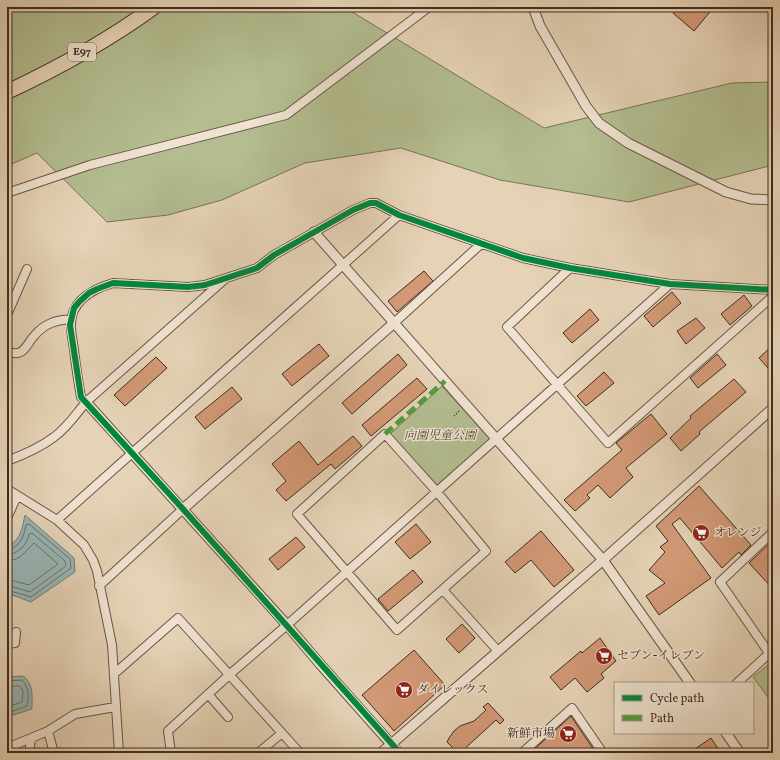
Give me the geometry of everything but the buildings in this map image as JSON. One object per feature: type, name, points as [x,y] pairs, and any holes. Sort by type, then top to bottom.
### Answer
[{"type":"highway","name":"E97","points":[[7,92],[34,79],[93,46],[154,7]]},
{"type":"street","points":[[7,193],[90,165],[286,115],[430,7]]},
{"type":"street","points":[[533,7],[540,26],[586,106],[599,123],[628,143],[726,192],[751,199],[773,200]]},
{"type":"street","points":[[400,753],[287,625],[81,397],[70,325],[74,308],[84,297],[97,289],[113,283],[188,287],[205,284],[258,268],[274,255],[353,210],[376,202],[398,215],[524,258],[570,268],[670,284],[772,294]]},
{"type":"street","points":[[57,520],[398,215]]},
{"type":"street","points":[[314,232],[603,560],[689,682]]},
{"type":"street","points":[[99,586],[183,509],[481,244]]},
{"type":"street","points":[[570,268],[507,326],[608,443],[772,294]]},
{"type":"street","points":[[7,315],[27,269]]},
{"type":"street","points":[[7,461],[54,437],[86,402],[227,277]]},
{"type":"street","points":[[170,753],[168,731],[229,675],[348,572],[670,284]]},
{"type":"street","points":[[7,351],[13,354],[19,353],[28,346],[34,335],[50,323],[59,320],[71,320]]},
{"type":"street","points":[[381,753],[603,560],[773,408]]},
{"type":"street","points":[[385,434],[437,492],[486,551],[397,630],[297,514],[385,434]]},
{"type":"street","points":[[7,489],[57,520],[84,545],[95,566],[112,645],[119,753]]},
{"type":"street","points":[[7,518],[17,496]]},
{"type":"street","points":[[738,682],[771,652],[720,582],[773,532]]},
{"type":"street","points":[[443,590],[498,651]]},
{"type":"street","points":[[114,674],[178,618],[300,753]]},
{"type":"street","points":[[7,644],[15,643],[16,632]]},
{"type":"street","points":[[208,694],[228,717]]},
{"type":"street","points":[[7,748],[48,732],[75,714],[115,707]]},
{"type":"street","points":[[522,753],[572,708],[603,753]]},
{"type":"street","points":[[48,732],[54,753]]},
{"type":"street","points":[[258,753],[282,732]]},
{"type":"street","points":[[727,734],[740,753]]},
{"type":"street","points":[[29,753],[31,739]]},
{"type":"green space","points":[[7,7],[344,7],[544,128],[732,83],[773,82],[773,165],[629,202],[500,180],[401,148],[305,163],[222,200],[168,215],[107,222],[37,153],[7,166]]},
{"type":"green space","name":"向園児童公園","points":[[442,386],[490,439],[437,485],[390,434]]},
{"type":"green space","points":[[773,661],[773,704],[753,677]]},
{"type":"water","points":[[25,515],[74,558],[75,572],[31,602],[7,593],[7,546],[12,544],[20,534]]},
{"type":"water","points":[[23,676],[27,679],[31,687],[32,709],[7,717],[7,677]]},
{"type":"marked path","points":[[385,434],[445,381]]},
{"type":"cycle path","points":[[400,753],[183,509],[81,397],[70,325],[74,308],[89,293],[113,283],[188,287],[205,285],[257,268],[274,255],[353,210],[370,203],[376,203],[399,215],[523,258],[570,268],[670,284],[773,290]]},
{"type":"place","name":"オレンジ","points":[[701,533]]},
{"type":"place","name":"セブン-イレブン","points":[[604,656]]},
{"type":"place","name":"ダイレックス","points":[[404,690]]},
{"type":"place","name":"新鮮市場","points":[[568,734]]}]
